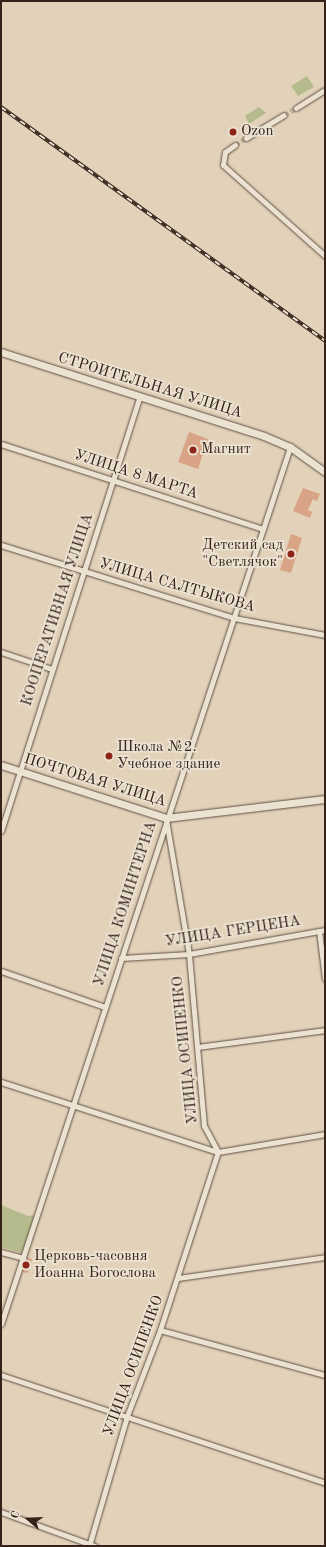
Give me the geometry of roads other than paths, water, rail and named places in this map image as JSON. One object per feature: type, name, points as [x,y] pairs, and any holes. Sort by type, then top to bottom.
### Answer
[{"type":"street","points":[[296,108],[325,90]]},
{"type":"street","points":[[246,138],[284,115]]},
{"type":"street","points":[[235,146],[225,152],[222,164],[325,256]]},
{"type":"street","name":"СТРОИТЕЛЬНАЯ УЛИЦА","points":[[1,352],[290,447],[325,472]]},
{"type":"street","name":"КООПЕРАТИВНАЯ УЛИЦА","points":[[1,831],[139,398]]},
{"type":"street","name":"УЛИЦА 8 МАРТА","points":[[1,444],[263,529]]},
{"type":"street","name":"УЛИЦА КОМИНТЕРНА","points":[[1,1324],[166,818],[290,447]]},
{"type":"street","name":"УЛИЦА САЛТЫКОВА","points":[[1,545],[83,572],[234,618],[325,635]]},
{"type":"street","points":[[1,652],[52,669]]},
{"type":"street","name":"ПОЧТОВАЯ УЛИЦА","points":[[1,765],[166,818],[325,798]]},
{"type":"street","name":"УЛИЦА ОСИПЕНКО","points":[[91,1545],[127,1416],[178,1278],[218,1152],[204,1126],[189,954],[166,818]]},
{"type":"street","points":[[322,930],[325,979]]},
{"type":"street","name":"УЛИЦА ГЕРЦЕНА","points":[[121,958],[189,954],[322,930]]},
{"type":"street","points":[[1,971],[105,1007]]},
{"type":"street","points":[[198,1047],[325,1030]]},
{"type":"street","points":[[1,1082],[218,1152],[325,1134]]},
{"type":"street","points":[[1,1252],[23,1258]]},
{"type":"street","points":[[178,1278],[325,1257]]},
{"type":"street","points":[[160,1330],[325,1375]]},
{"type":"street","points":[[1,1375],[325,1483]]},
{"type":"street","points":[[1,1512],[91,1545]]},
{"type":"tunnel","points":[[284,115],[296,108]]},
{"type":"tunnel","points":[[235,145],[246,138]]},
{"type":"railway","points":[[1,107],[325,341]]},
{"type":"place","name":"Ozon","points":[[233,132]]},
{"type":"place","name":"Магнит","points":[[193,450]]},
{"type":"place","name":"Детский сад \"Светлячок\"","points":[[291,554]]},
{"type":"place","name":"Школа №2. Учебное здание","points":[[109,756]]},
{"type":"place","name":"Церковь-часовня Иоанна Богослова","points":[[26,1265]]}]
